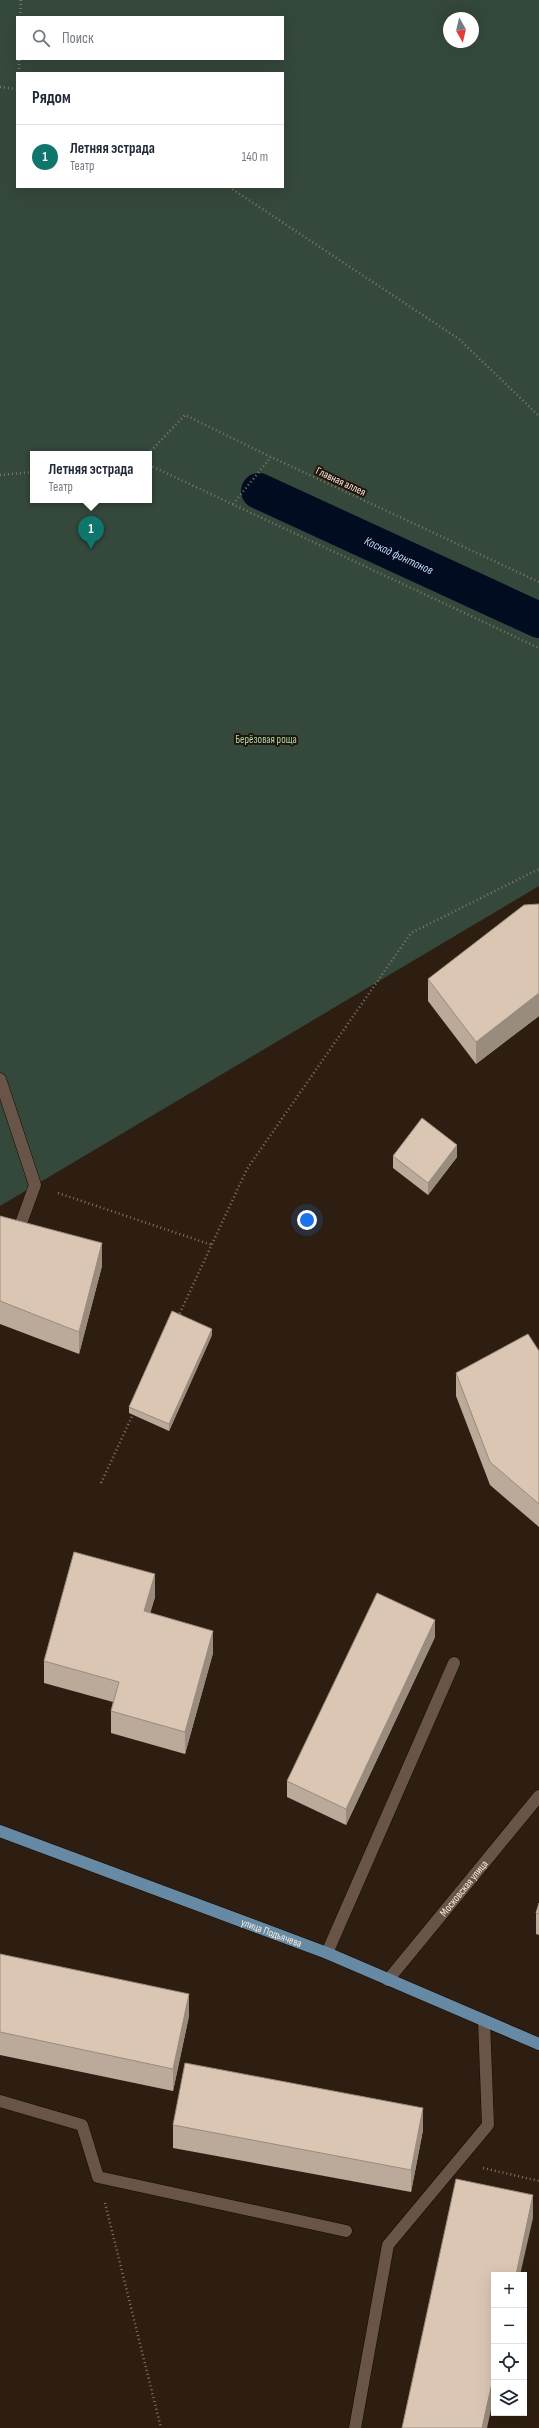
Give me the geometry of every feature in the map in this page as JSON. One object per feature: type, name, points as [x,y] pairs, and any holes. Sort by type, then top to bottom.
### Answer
[{"type":"main road","name":"улица Подъячева","points":[[0,1831],[327,1953],[539,2044]]},
{"type":"street","points":[[0,1079],[35,1185],[12,1249]]},
{"type":"street","points":[[327,1953],[454,1663]]},
{"type":"street","name":"Московская улица","points":[[388,1980],[539,1796]]},
{"type":"street","points":[[355,2428],[388,2245],[488,2125],[484,2021]]},
{"type":"street","points":[[0,2101],[82,2125],[98,2177],[346,2231]]},
{"type":"path","points":[[20,16],[21,0]]},
{"type":"path","points":[[19,60],[19,72]]},
{"type":"path","points":[[0,87],[16,89]]},
{"type":"path","points":[[231,188],[459,339],[539,416]]},
{"type":"path","name":"Главная аллея","points":[[151,451],[185,414],[271,457],[539,582]]},
{"type":"path","points":[[233,504],[271,457]]},
{"type":"path","points":[[152,466],[539,648]]},
{"type":"path","points":[[0,475],[30,472]]},
{"type":"path","points":[[175,1324],[247,1170],[411,933],[539,869]]},
{"type":"path","points":[[35,1185],[212,1245]]},
{"type":"path","points":[[101,1483],[134,1411]]},
{"type":"path","points":[[457,2162],[539,2181]]},
{"type":"path","points":[[98,2177],[161,2428]]},
{"type":"green space","name":"Берёзовая роща","points":[[0,0],[539,0],[539,886],[0,1206]]},
{"type":"building","points":[[539,904],[539,993],[476,1042],[428,979],[524,905]]},
{"type":"building","points":[[422,1118],[457,1145],[428,1183],[393,1156]]},
{"type":"building","points":[[0,1216],[102,1243],[79,1332],[0,1301]]},
{"type":"building","points":[[172,1311],[212,1329],[169,1424],[129,1407]]},
{"type":"building","points":[[528,1334],[539,1351],[539,1504],[490,1462],[456,1373]]},
{"type":"building","points":[[74,1552],[155,1574],[144,1611],[213,1631],[185,1732],[111,1711],[119,1682],[44,1661]]},
{"type":"building","points":[[377,1593],[435,1620],[346,1809],[287,1781]]},
{"type":"building","points":[[539,1903],[539,1914],[536,1913]]},
{"type":"building","points":[[0,1954],[189,1994],[173,2069],[0,2032]]},
{"type":"building","points":[[185,2063],[423,2108],[411,2170],[173,2125]]},
{"type":"building","points":[[456,2179],[533,2195],[517,2272],[491,2272],[491,2388],[482,2428],[402,2428]]},
{"type":"waterway","name":"Каскад фонтанов","points":[[259,491],[539,620]]},
{"type":"place","name":"Летняя эстрада","points":[[91,549]]}]
